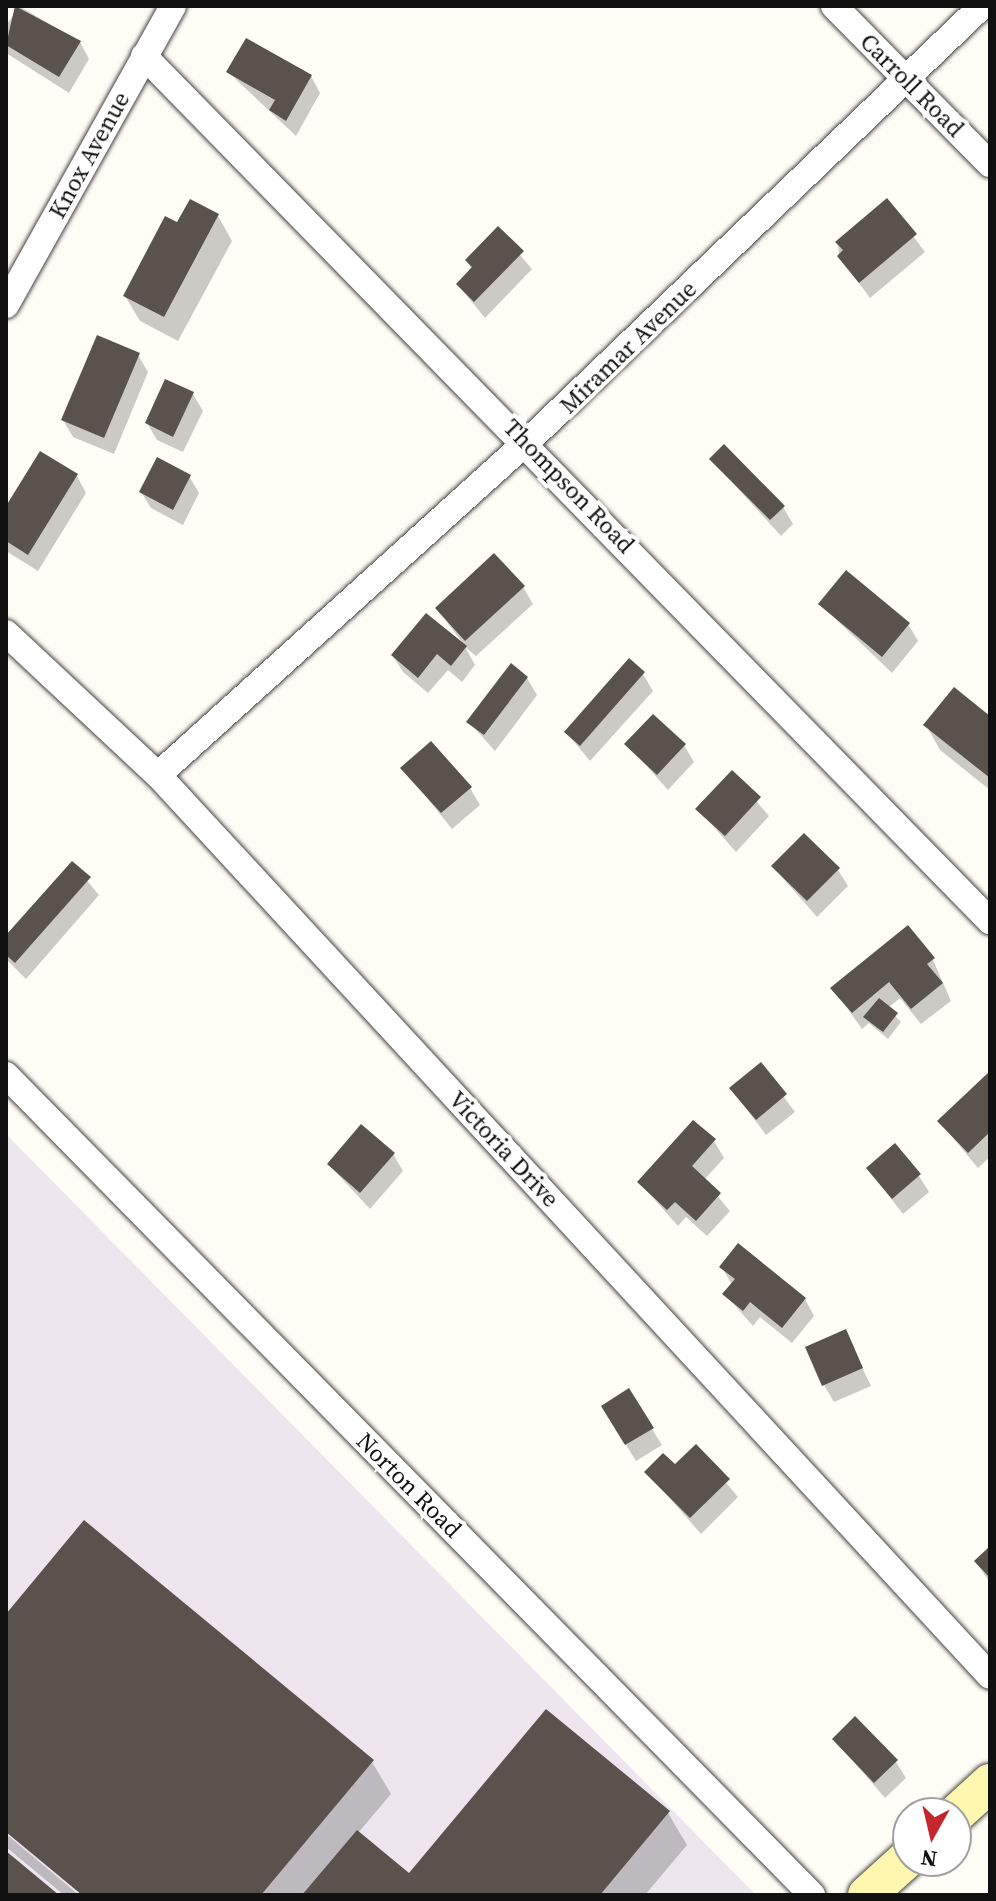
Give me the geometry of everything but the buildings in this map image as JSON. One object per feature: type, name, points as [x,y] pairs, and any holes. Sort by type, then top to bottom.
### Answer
[{"type":"main road","points":[[972,1799],[990,1783]]},
{"type":"main road","points":[[867,1895],[892,1872]]},
{"type":"street","name":"Knox Avenue","points":[[6,305],[173,6]]},
{"type":"street","name":"Carroll Road","points":[[834,6],[990,164]]},
{"type":"street","name":"Miramar Avenue","points":[[158,775],[527,442],[982,6]]},
{"type":"street","name":"Thompson Road","points":[[144,56],[527,442],[990,921]]},
{"type":"street","name":"Victoria Drive","points":[[6,633],[158,775],[990,1676]]},
{"type":"street","name":"Norton Road","points":[[6,1075],[812,1895]]},
{"type":"shaded area","points":[[6,1134],[756,1895],[6,1895]]}]
